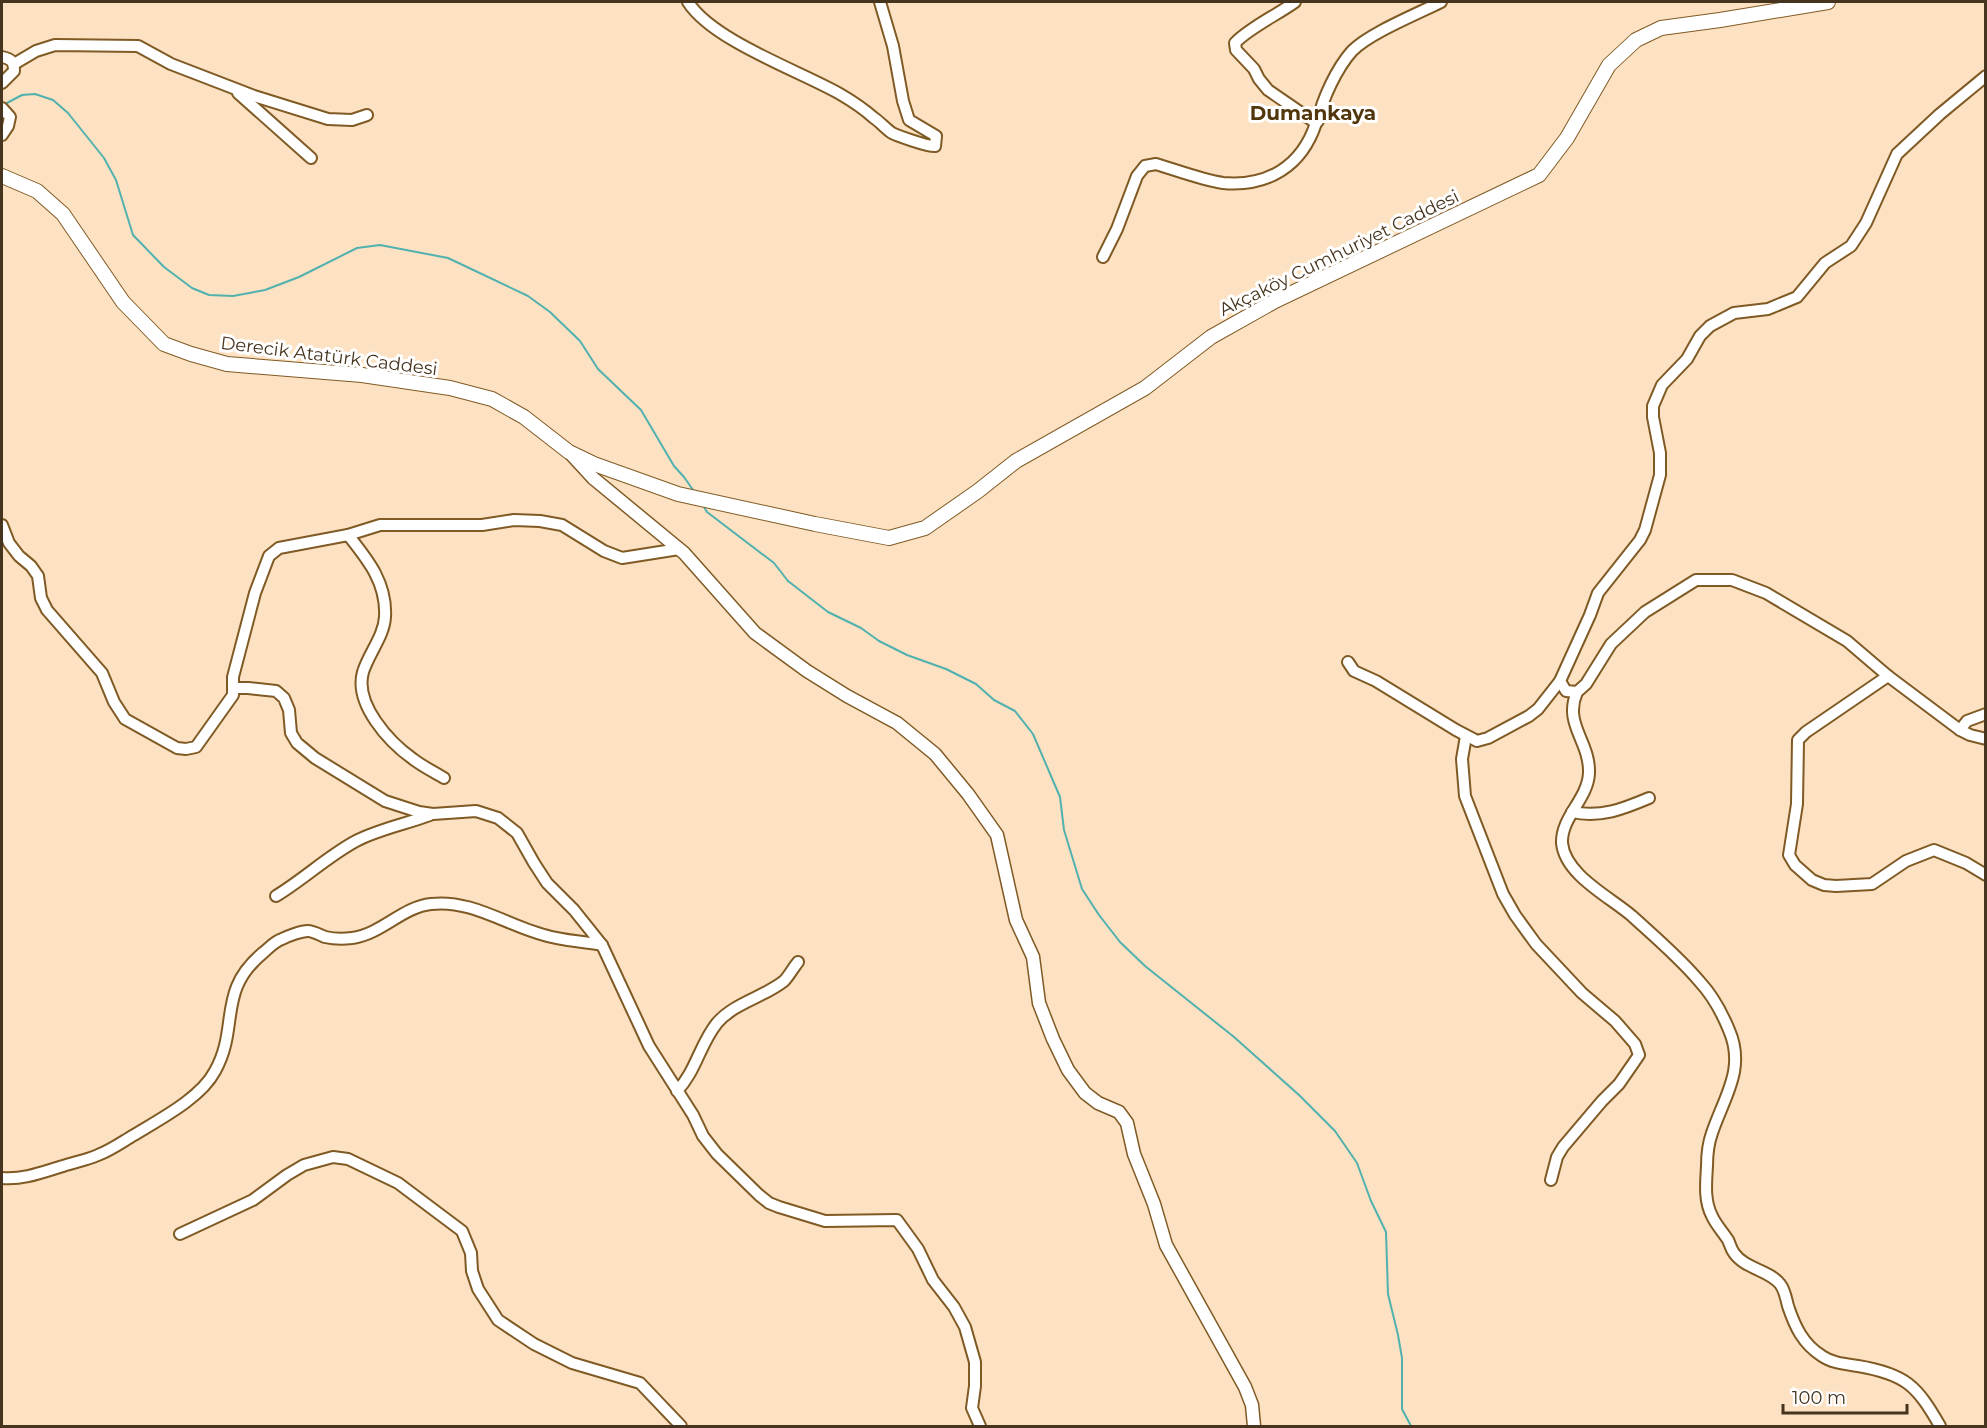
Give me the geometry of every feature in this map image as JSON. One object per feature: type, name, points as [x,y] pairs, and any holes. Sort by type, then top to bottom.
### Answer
[{"type":"main road","name":"Akçaköy Cumhuriyet Caddesi","points":[[569,452],[594,464],[678,494],[815,524],[889,538],[926,528],[1016,461],[1145,388],[1211,337],[1275,301],[1539,175],[1567,138],[1609,65],[1636,40],[1661,28],[1828,2]]},
{"type":"main road","name":"Derecik Atatürk Caddesi","points":[[2,176],[37,191],[63,214],[123,302],[164,344],[226,364],[363,375],[450,388],[492,399],[524,417],[569,452]]},
{"type":"street","points":[[688,2],[718,31],[787,69],[839,93],[863,108],[892,133],[928,147],[935,146],[936,136],[909,120],[903,101],[893,46],[880,2]]},
{"type":"street","points":[[1295,2],[1243,34],[1235,43],[1236,50],[1249,62],[1268,90],[1316,123]]},
{"type":"street","points":[[1102,257],[1117,229],[1137,176],[1145,166],[1156,164],[1223,183],[1259,182],[1281,171],[1299,157],[1311,138],[1329,86],[1353,51],[1377,34],[1441,2]]},
{"type":"street","points":[[14,64],[36,51],[55,45],[138,46],[171,64],[231,87],[328,119],[352,120],[367,115]]},
{"type":"street","points":[[2,57],[10,59],[14,64],[14,71],[2,83]]},
{"type":"street","points":[[1347,662],[1354,671],[1376,681],[1477,741],[1488,738],[1538,709],[1560,681],[1598,593],[1646,530],[1660,475],[1660,453],[1653,406],[1662,385],[1687,359],[1700,336],[1710,326],[1734,313],[1768,309],[1797,297],[1825,263],[1851,246],[1866,223],[1897,154],[1986,76]]},
{"type":"street","points":[[231,87],[310,158]]},
{"type":"street","points":[[2,108],[10,117],[8,126],[2,135]]},
{"type":"street","points":[[569,452],[593,478],[679,549],[729,601],[755,633],[827,684],[897,723],[935,754],[968,794],[997,835],[1017,920],[1033,957],[1039,1003],[1053,1039],[1068,1070],[1085,1093],[1098,1103],[1119,1112],[1127,1124],[1134,1154],[1154,1203],[1166,1245],[1245,1387],[1252,1405],[1254,1426]]},
{"type":"street","points":[[2,525],[9,543],[19,556],[32,566],[38,576],[41,598],[47,610],[102,673],[114,702],[125,718],[177,748],[186,749],[196,747],[232,695],[233,677],[255,593],[269,556],[279,548],[348,535],[380,525],[482,525],[514,520],[562,525],[604,551],[622,558],[679,549]]},
{"type":"street","points":[[348,535],[376,572],[384,594],[383,630],[363,673],[361,685],[363,697],[374,718],[396,744],[414,760],[444,778]]},
{"type":"street","points":[[1940,1426],[1917,1390],[1909,1383],[1878,1369],[1830,1361],[1811,1348],[1797,1330],[1781,1285],[1773,1278],[1752,1268],[1735,1254],[1711,1215],[1705,1191],[1709,1143],[1736,1064],[1733,1040],[1714,999],[1700,981],[1632,917],[1588,882],[1565,856],[1562,844],[1563,832],[1588,781],[1589,770],[1584,746],[1572,715],[1577,692],[1586,684],[1604,653],[1619,635],[1645,612],[1696,580],[1732,580],[1755,588],[1807,616],[1847,641],[1888,676],[1960,730],[1986,740]]},
{"type":"street","points":[[1888,676],[1806,732],[1798,740],[1797,804],[1789,855],[1803,873],[1824,885],[1872,884],[1906,861],[1934,850],[1966,863],[1986,875]]},
{"type":"street","points":[[1560,681],[1566,690],[1577,692]]},
{"type":"street","points":[[233,688],[276,691],[284,698],[289,710],[291,733],[297,743],[315,758],[385,801],[418,812],[433,814]]},
{"type":"street","points":[[1960,730],[1967,721],[1986,714]]},
{"type":"street","points":[[1466,736],[1462,765],[1465,796],[1503,894],[1515,915],[1544,953],[1582,993],[1615,1021],[1635,1044],[1639,1054],[1619,1084],[1578,1127],[1563,1147],[1557,1157],[1551,1180]]},
{"type":"street","points":[[1572,812],[1606,814],[1649,798]]},
{"type":"street","points":[[276,896],[356,842],[411,820],[433,814],[476,811],[498,818],[517,833],[548,883],[574,910],[602,945],[649,1046],[710,1145],[750,1187],[768,1203],[790,1212],[825,1221],[897,1220],[918,1249],[933,1280],[954,1307],[965,1327],[975,1368],[972,1408],[980,1426]]},
{"type":"street","points":[[2,1178],[31,1176],[101,1154],[169,1114],[189,1099],[214,1073],[220,1062],[238,982],[252,962],[280,939],[307,931],[329,938],[352,938],[364,935],[417,907],[441,903],[476,909],[543,935],[567,941],[602,945]]},
{"type":"street","points":[[677,1091],[691,1073],[705,1041],[718,1022],[784,981],[798,962]]},
{"type":"street","points":[[180,1234],[253,1200],[304,1165],[333,1157],[348,1159],[398,1183],[462,1231],[471,1253],[472,1271],[480,1294],[498,1320],[534,1344],[572,1363],[640,1383],[681,1426]]},
{"type":"waterway","points":[[5,104],[22,95],[35,94],[53,100],[68,113],[104,158],[116,180],[133,235],[164,267],[192,288],[209,295],[233,296],[265,290],[299,277],[357,248],[380,245],[448,258],[528,296],[550,312],[580,341],[598,369],[641,410],[674,466],[693,490]]},
{"type":"waterway","points":[[704,507],[707,512],[774,563],[788,581],[828,612],[907,655],[946,669],[976,684],[994,700],[1015,711],[1033,734],[1060,797],[1064,830],[1082,889],[1099,915],[1120,942],[1145,966],[1234,1037],[1299,1095],[1335,1131],[1357,1163],[1371,1201],[1386,1232],[1388,1294],[1402,1358],[1402,1409],[1411,1426]]},
{"type":"district","name":"Dumankaya","points":[[1313,113]]}]
